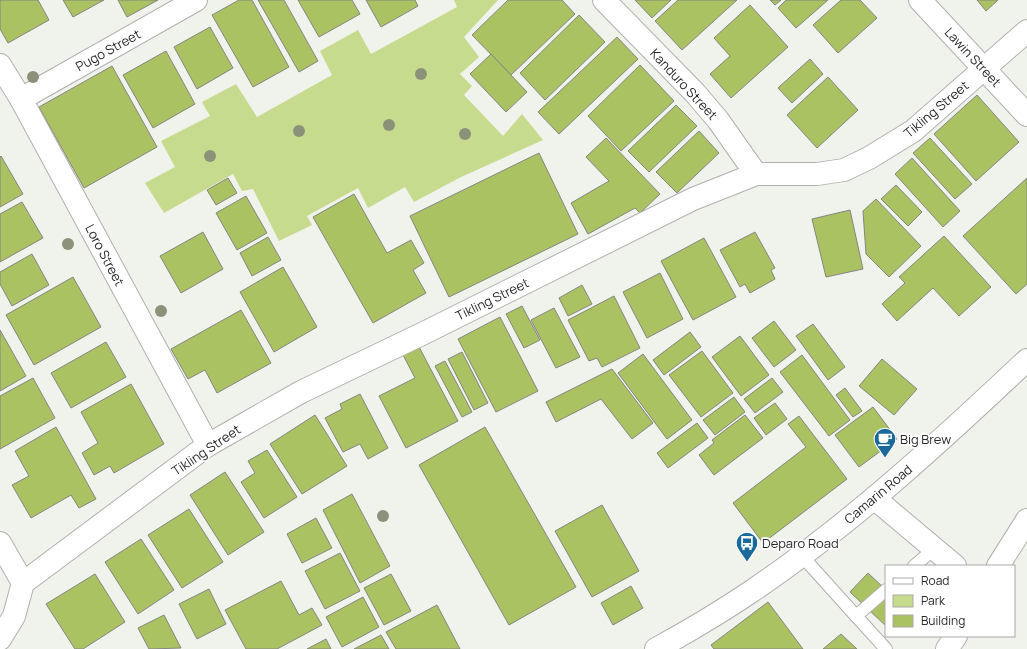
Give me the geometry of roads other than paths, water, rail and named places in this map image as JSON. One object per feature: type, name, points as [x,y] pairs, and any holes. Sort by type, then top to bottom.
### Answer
[{"type":"street","name":"Pugo Street","points":[[21,99],[196,0]]},
{"type":"street","name":"Kanduro Street","points":[[604,0],[695,93],[718,120],[756,174]]},
{"type":"street","name":"Lawin Street","points":[[920,0],[1027,114]]},
{"type":"street","name":"Tikling Street","points":[[23,583],[208,445],[302,392],[694,199],[756,174],[818,174],[844,170],[869,158],[913,131],[1027,32]]},
{"type":"street","name":"Loro Street","points":[[0,65],[21,99],[208,445]]},
{"type":"street","name":"Camarin Road","points":[[656,649],[712,618],[802,556],[874,498],[948,435],[1027,360]]},
{"type":"street","points":[[874,498],[954,565]]},
{"type":"street","points":[[999,565],[1027,520]]},
{"type":"street","points":[[0,543],[23,583],[14,616],[0,640]]},
{"type":"street","points":[[947,649],[955,637]]},
{"type":"lane","points":[[915,565],[934,549]]},
{"type":"lane","points":[[802,556],[886,649]]},
{"type":"lane","points":[[856,616],[885,591]]},
{"type":"place","name":"Big Brew","points":[[885,458]]},
{"type":"place","name":"Deparo Road","points":[[747,562]]}]
